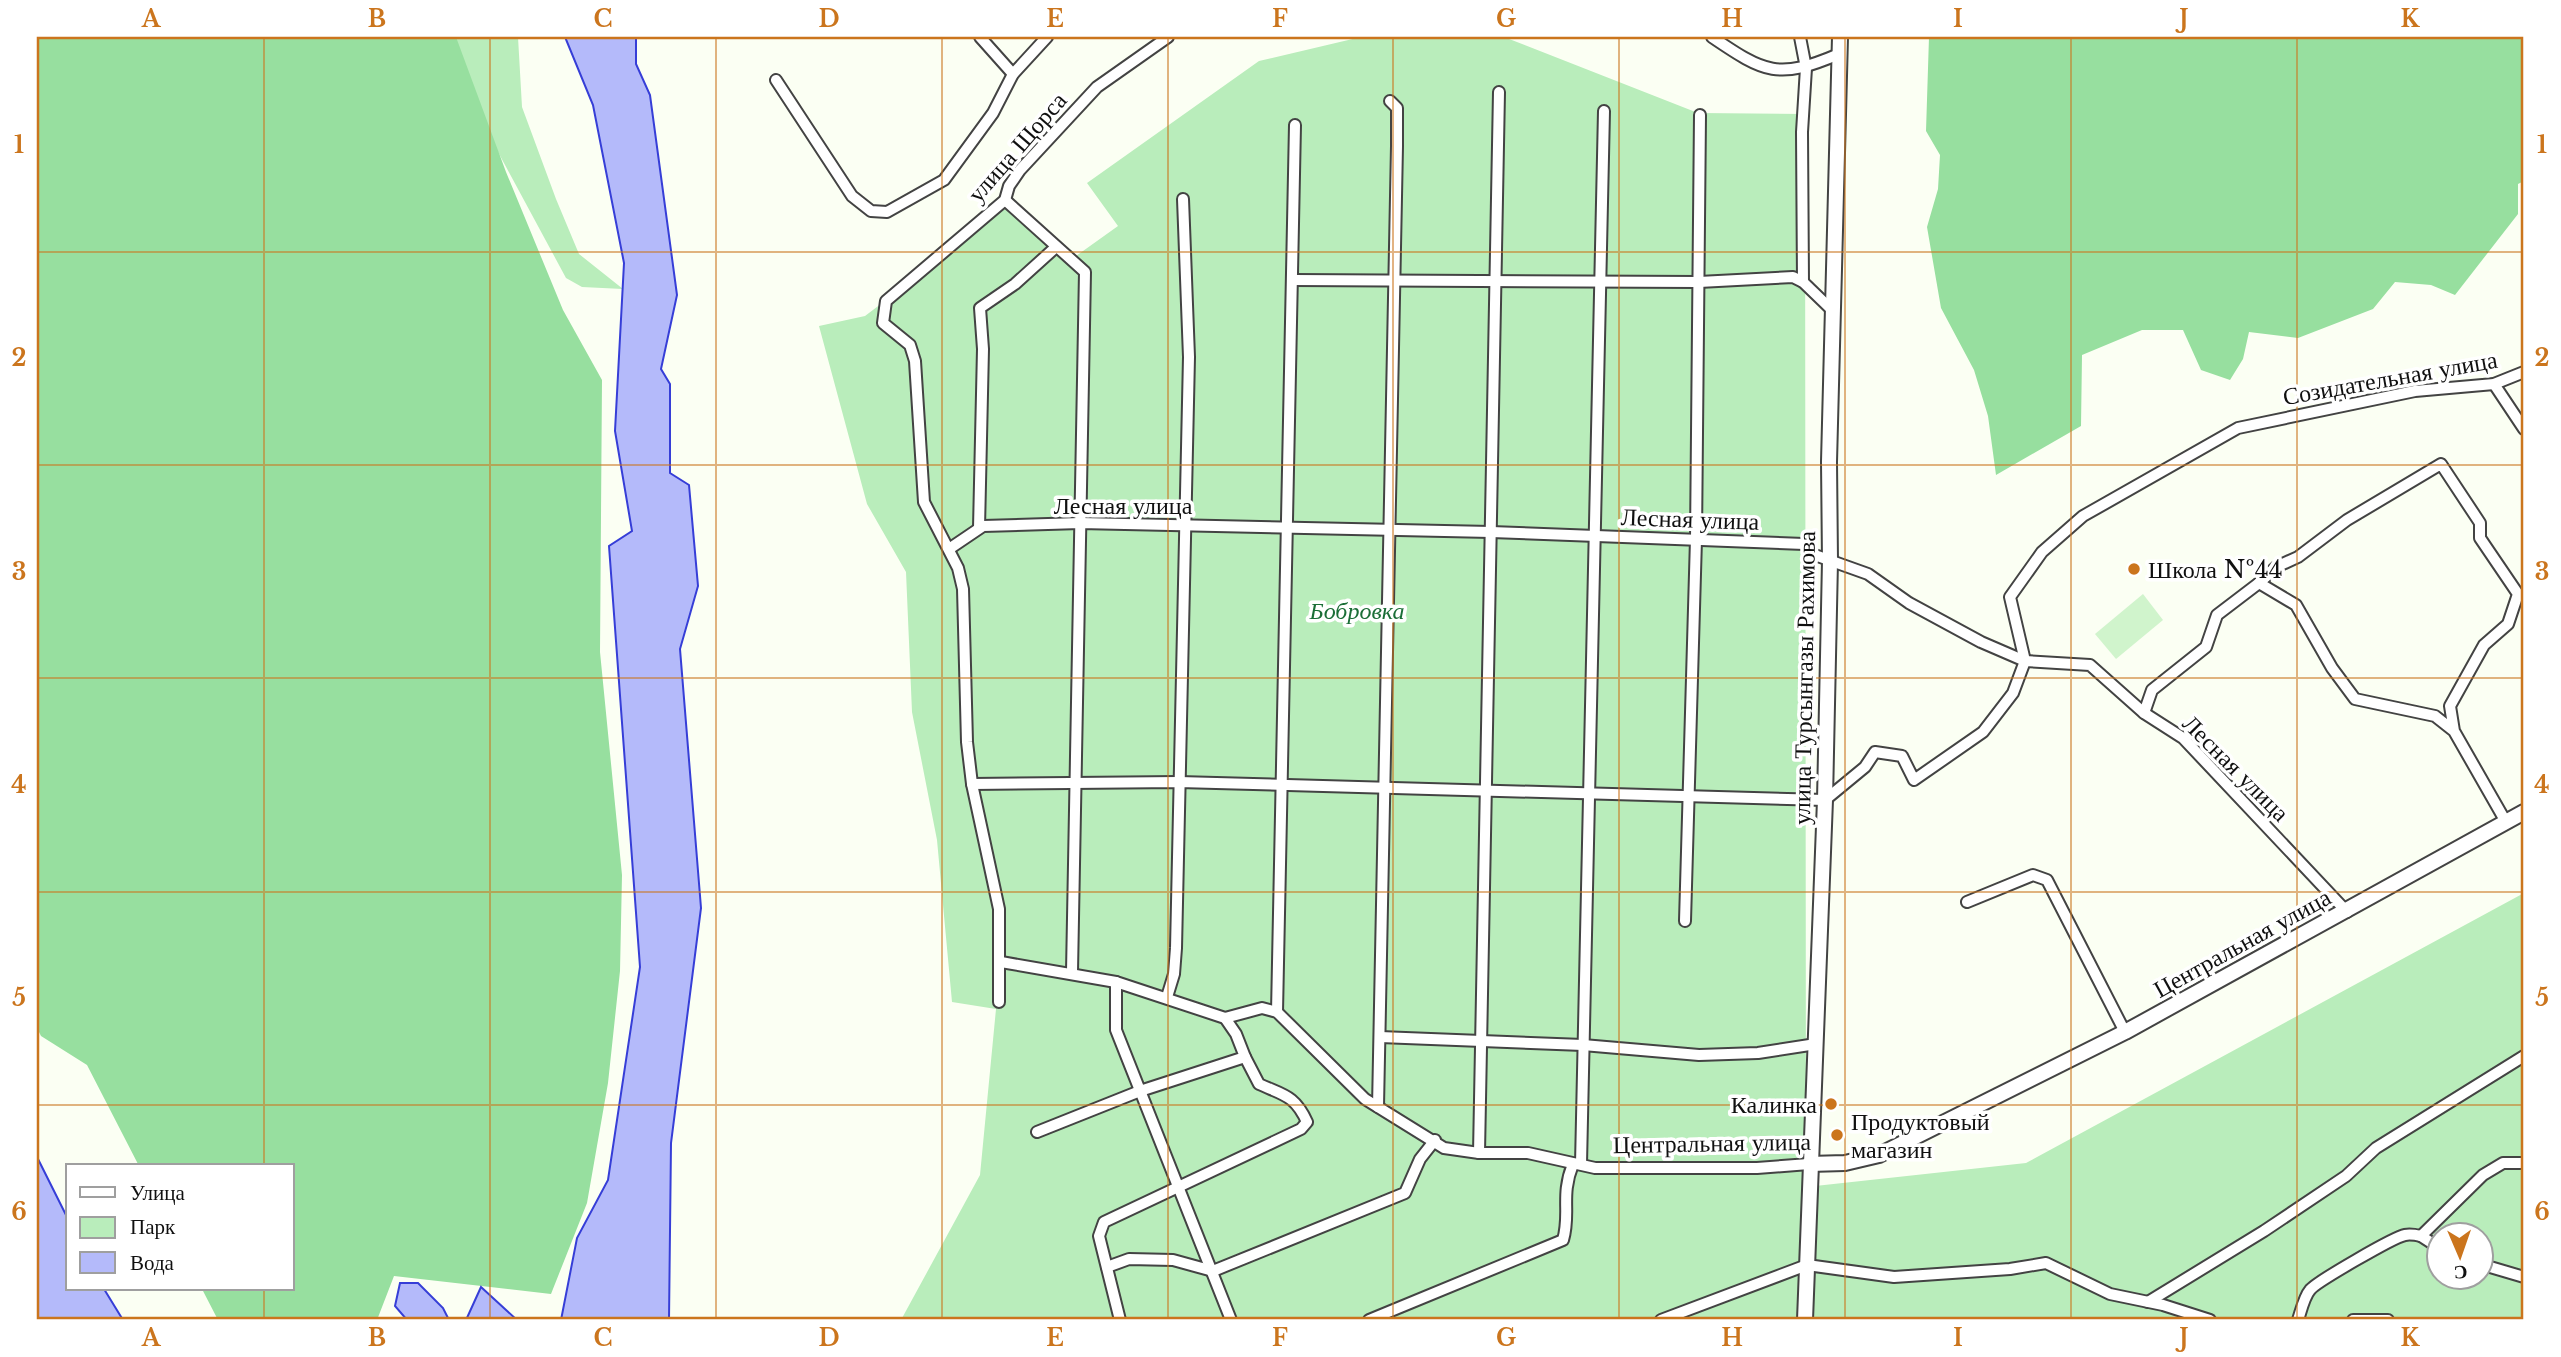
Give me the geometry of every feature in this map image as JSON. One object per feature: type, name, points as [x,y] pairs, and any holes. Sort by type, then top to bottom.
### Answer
[{"type":"street","points":[[980,37],[1013,74]]},
{"type":"street","points":[[776,80],[852,196],[871,211],[887,212],[944,180],[993,113],[1013,74],[1047,37]]},
{"type":"street","name":"улица Щорса","points":[[949,549],[923,495],[915,362],[910,345],[883,323],[886,301],[1005,200],[1009,186],[1020,170],[1097,87],[1168,37]]},
{"type":"street","points":[[1712,37],[1751,63],[1771,70],[1806,68],[1839,54]]},
{"type":"street","points":[[1800,37],[1806,68],[1802,132],[1803,282]]},
{"type":"street","name":"улица Турсынгазы Рахимова","points":[[1805,1320],[1825,800],[1832,310],[1840,37]]},
{"type":"street","points":[[1479,1153],[1499,92]]},
{"type":"street","points":[[1378,1107],[1397,108],[1390,100]]},
{"type":"street","points":[[1369,1320],[1563,1240],[1567,1228],[1564,1203],[1566,1182],[1577,1164],[1583,1045],[1604,111]]},
{"type":"street","points":[[1685,921],[1696,539],[1700,115]]},
{"type":"street","points":[[1001,962],[1072,972],[1116,982],[1225,1018],[1262,1008],[1277,1012],[1295,125]]},
{"type":"street","points":[[1167,997],[1174,974],[1176,948],[1189,357],[1183,199]]},
{"type":"street","points":[[1005,200],[1085,272],[1072,972]]},
{"type":"street","points":[[999,1002],[1001,962],[997,893],[972,784],[967,742],[963,589],[949,549],[979,528],[983,349],[981,308],[1015,284],[1056,247]]},
{"type":"street","points":[[1293,280],[1699,282],[1793,277],[1803,282],[1832,310]]},
{"type":"street","name":"Созидательная улица","points":[[2025,661],[2010,597],[2042,552],[2083,516],[2238,428],[2414,391],[2494,384],[2524,372]]},
{"type":"street","points":[[2494,384],[2524,429]]},
{"type":"street","points":[[2144,713],[2152,690],[2206,647],[2217,615],[2276,567],[2298,557],[2347,520],[2441,464],[2480,523],[2480,538],[2518,594],[2508,624],[2484,645],[2451,706],[2454,731]]},
{"type":"street","name":"Лесная улица","points":[[979,528],[1080,523],[1287,527],[1804,544],[1812,554],[1868,574],[1909,603],[1981,642],[2025,661],[2090,665],[2144,713],[2183,738],[2347,912]]},
{"type":"street","points":[[2259,583],[2296,605],[2332,668],[2356,699],[2435,716],[2454,731],[2506,822]]},
{"type":"street","points":[[972,784],[1179,782],[1825,800],[1865,767],[1875,752],[1902,757],[1914,780],[1983,732],[2013,693],[2025,661]]},
{"type":"street","name":"Центральная улица","points":[[1277,1012],[1365,1100],[1435,1140],[1444,1148],[1479,1153],[1528,1153],[1595,1168],[1692,1169],[1846,1163],[1879,1155],[2125,1032],[2347,912],[2524,811]]},
{"type":"street","points":[[1967,902],[2033,875],[2047,880],[2125,1032]]},
{"type":"street","points":[[1116,982],[1116,1030],[1231,1320]]},
{"type":"street","points":[[1120,1320],[1099,1236],[1104,1222],[1177,1185],[1301,1129],[1307,1122],[1301,1109],[1283,1091],[1259,1084],[1236,1034],[1225,1018]]},
{"type":"street","points":[[1380,1037],[1480,1039],[1699,1055],[1758,1053],[1815,1044]]},
{"type":"street","points":[[2148,1302],[2264,1231],[2346,1176],[2376,1148],[2524,1056]]},
{"type":"street","points":[[1037,1132],[1140,1091],[1245,1057]]},
{"type":"street","points":[[1107,1268],[1129,1259],[1173,1260],[1213,1271],[1405,1193],[1420,1159],[1435,1140]]},
{"type":"street","points":[[2421,1237],[2440,1215],[2483,1175],[2503,1163],[2524,1163]]},
{"type":"street","points":[[2298,1320],[2310,1289],[2327,1278],[2355,1263],[2381,1244],[2408,1234],[2424,1239]]},
{"type":"street","points":[[1661,1320],[1807,1265],[1894,1278],[2046,1264],[2110,1294],[2210,1320]]},
{"type":"street","points":[[2494,1268],[2524,1277]]},
{"type":"street","points":[[2353,1320],[2388,1320]]},
{"type":"green space","points":[[37,37],[456,37],[506,172],[563,310],[602,380],[600,652],[622,875],[620,971],[608,1083],[587,1203],[551,1294],[394,1276],[377,1320],[218,1320],[203,1290],[294,1290],[294,1164],[138,1164],[87,1065],[41,1036],[37,1028]]},
{"type":"green space","points":[[451,37],[518,37],[522,107],[556,199],[579,254],[623,289],[582,287],[566,278],[484,126]]},
{"type":"green space","name":"Бобровка","points":[[1361,37],[1504,37],[1698,113],[1805,114],[1806,1187],[2026,1163],[2524,893],[2524,1320],[901,1320],[980,1175],[996,1009],[952,1002],[937,840],[912,712],[906,572],[867,504],[819,326],[865,316],[923,272],[1007,200],[1069,261],[1118,226],[1087,183],[1259,61]]},
{"type":"green space","points":[[1929,37],[2524,37],[2524,181],[2518,184],[2518,214],[2455,295],[2431,285],[2395,282],[2373,309],[2298,338],[2249,332],[2243,359],[2230,380],[2201,370],[2183,330],[2142,330],[2082,355],[2081,426],[1996,475],[1988,416],[1974,370],[1941,308],[1927,227],[1938,189],[1940,155],[1926,131]]},
{"type":"green space","points":[[2143,594],[2163,620],[2116,659],[2095,634]]},
{"type":"water","points":[[565,37],[636,37],[636,64],[650,95],[677,295],[661,369],[670,384],[670,473],[689,485],[698,586],[680,649],[701,908],[671,1143],[669,1320],[561,1320],[577,1238],[608,1180],[640,967],[609,546],[632,531],[615,431],[624,263],[593,105]]},
{"type":"water","points":[[37,1157],[66,1215],[66,1290],[105,1290],[123,1320],[37,1320]]},
{"type":"water","points":[[400,1283],[418,1283],[443,1308],[449,1320],[407,1320],[395,1306]]},
{"type":"water","points":[[481,1287],[517,1320],[466,1320]]},
{"type":"place","name":"Школа №44","points":[[2134,569]]},
{"type":"place","name":"Калинка","points":[[1831,1104]]},
{"type":"place","name":"Продуктовый магазин","points":[[1837,1135]]}]
